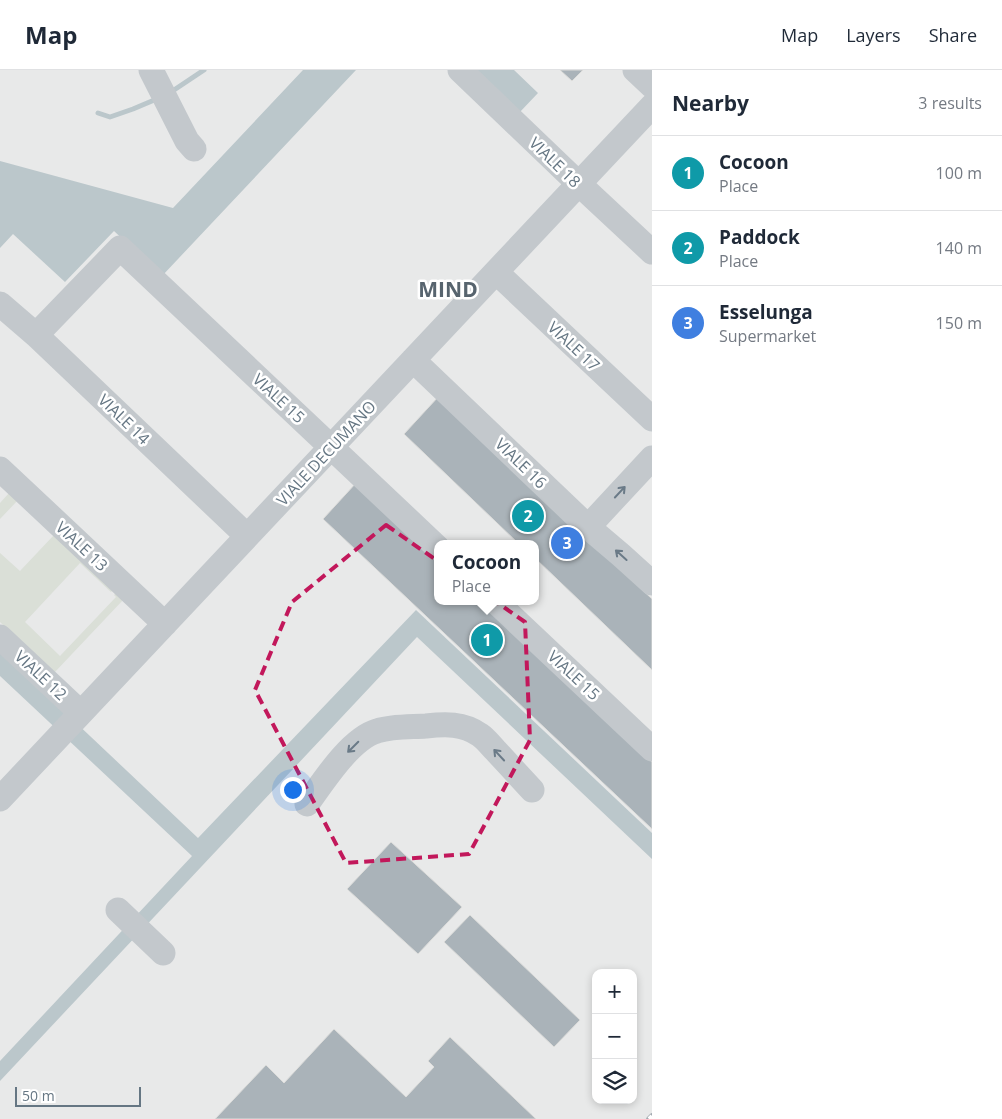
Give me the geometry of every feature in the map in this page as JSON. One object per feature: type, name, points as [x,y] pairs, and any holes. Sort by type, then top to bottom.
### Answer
[{"type":"lane","name":"VIALE 18","points":[[460,70],[652,252]]},
{"type":"lane","points":[[635,70],[652,86]]},
{"type":"lane","points":[[160,87],[188,142],[194,149]]},
{"type":"lane","name":"VIALE DECUMANO","points":[[0,799],[652,106]]},
{"type":"lane","name":"VIALE 15","points":[[36,335],[120,248],[434,544]]},
{"type":"lane","name":"VIALE 17","points":[[496,272],[652,419]]},
{"type":"lane","name":"VIALE 14","points":[[0,304],[36,335],[247,536]]},
{"type":"lane","name":"VIALE 16","points":[[413,360],[588,527],[652,583]]},
{"type":"lane","points":[[588,527],[652,458]]},
{"type":"lane","name":"VIALE 13","points":[[0,469],[165,624]]},
{"type":"lane","name":"VIALE 15","points":[[499,605],[652,749]]},
{"type":"lane","name":"VIALE 12","points":[[0,637],[81,713]]},
{"type":"lane","points":[[307,804],[353,745],[365,736],[387,728],[447,724],[470,729],[482,736],[532,790]]},
{"type":"lane","points":[[118,910],[163,953]]},
{"type":"highlighted area","points":[[386,525],[525,622],[530,740],[469,854],[346,863],[255,690],[292,602]]},
{"type":"shaded area","points":[[0,70],[652,70],[652,1119],[0,1119]]},
{"type":"shaded area","points":[[303,70],[356,70],[162,276],[114,231],[65,282],[13,234],[0,248],[0,161],[173,208]]},
{"type":"shaded area","points":[[473,70],[514,70],[538,93],[519,113]]},
{"type":"shaded area","points":[[10,492],[18,500],[0,519],[0,503]]},
{"type":"shaded area","points":[[54,535],[113,590],[111,592],[80,563],[25,622],[60,656],[116,597],[114,595],[116,593],[123,600],[54,673],[0,622],[0,553],[20,571]]},
{"type":"shaded area","points":[[416,610],[652,833],[652,859],[417,637],[0,1081],[0,1061],[192,856],[0,676],[0,651],[198,838]]},
{"type":"building","points":[[560,70],[583,70],[572,81]]},
{"type":"building","points":[[439,396],[652,599],[652,670],[539,562],[539,540],[515,540],[404,434]]},
{"type":"building","points":[[356,483],[434,556],[434,605],[486,605],[652,762],[652,829],[323,519]]},
{"type":"building","points":[[391,842],[462,907],[418,954],[347,889]]},
{"type":"building","points":[[470,915],[580,1020],[554,1047],[444,942]]},
{"type":"building","points":[[334,1029],[406,1097],[434,1067],[428,1061],[450,1037],[536,1119],[215,1119],[266,1065],[284,1083]]},
{"type":"waterway","points":[[171,92],[204,70]]},
{"type":"waterway","points":[[98,113],[110,117],[159,98]]},
{"type":"railway","points":[[649,1119],[652,1116]]},
{"type":"place","name":"Paddock","points":[[528,516]]},
{"type":"place","name":"Esselunga","points":[[567,543]]},
{"type":"place","name":"Cocoon","points":[[487,640]]},
{"type":"district","name":"MIND","points":[[448,290]]}]
